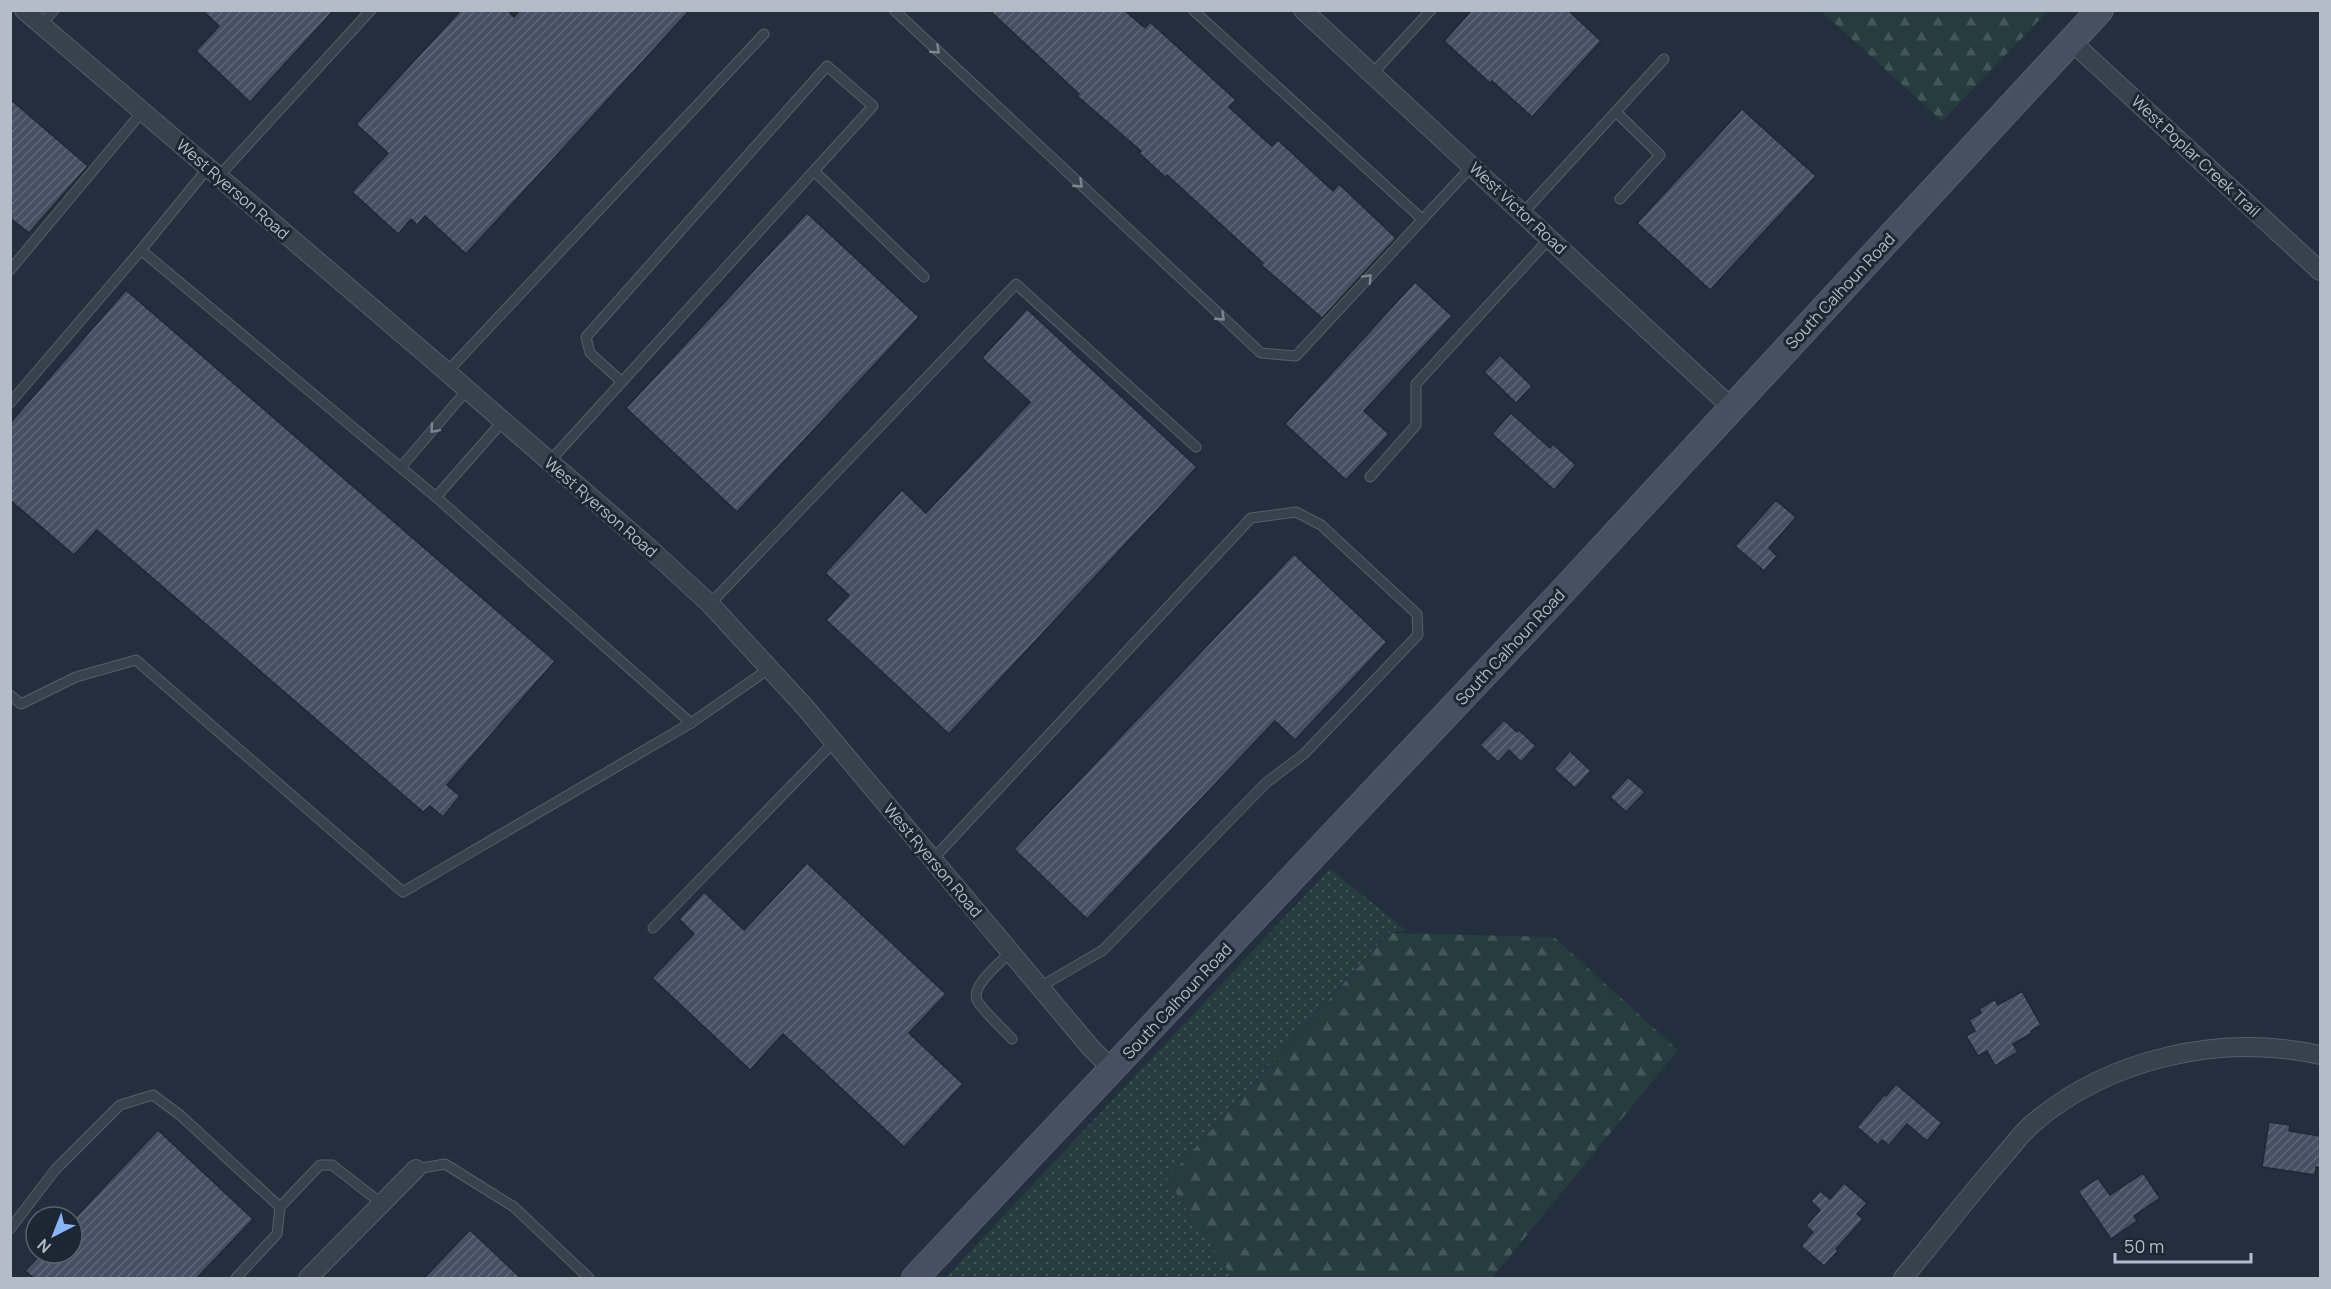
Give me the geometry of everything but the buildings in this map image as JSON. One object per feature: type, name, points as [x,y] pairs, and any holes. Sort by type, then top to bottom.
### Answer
[{"type":"street","name":"West Ryerson Road","points":[[24,10],[447,372],[710,604],[770,668],[834,742],[1091,1048],[1112,1069]]},
{"type":"street","name":"West Victor Road","points":[[1303,10],[1732,408]]},
{"type":"street","name":"South Calhoun Road","points":[[915,1278],[1554,600],[2100,10]]},
{"type":"street","name":"West Poplar Creek Trail","points":[[2071,41],[2320,271]]},
{"type":"street","points":[[1903,1278],[1985,1177],[2030,1126],[2072,1094],[2112,1074],[2157,1059],[2200,1050],[2253,1048],[2302,1051],[2320,1055]]},
{"type":"street","points":[[308,1278],[416,1169]]},
{"type":"lane","points":[[41,25],[54,10]]},
{"type":"lane","points":[[10,403],[141,250],[371,10]]},
{"type":"lane","points":[[894,10],[1260,353],[1296,356],[1472,165]]},
{"type":"lane","points":[[1192,10],[1422,219]]},
{"type":"lane","points":[[1372,74],[1431,10]]},
{"type":"lane","points":[[447,372],[764,34]]},
{"type":"lane","points":[[1523,213],[1664,59]]},
{"type":"lane","points":[[549,462],[622,382],[873,106],[827,66],[586,337],[590,353],[622,382]]},
{"type":"lane","points":[[10,270],[142,112]]},
{"type":"lane","points":[[1616,112],[1660,155],[1620,199]]},
{"type":"lane","points":[[814,171],[924,277]]},
{"type":"lane","points":[[1370,477],[1416,425],[1416,384],[1550,238]]},
{"type":"lane","points":[[141,250],[436,497],[691,723]]},
{"type":"lane","points":[[710,604],[1016,284],[1196,447]]},
{"type":"lane","points":[[401,467],[467,390]]},
{"type":"lane","points":[[436,497],[502,421]]},
{"type":"lane","points":[[933,859],[1251,518],[1296,512],[1321,525],[1417,614],[1418,635],[1304,754],[1266,783],[1103,950],[1040,987]]},
{"type":"lane","points":[[10,695],[21,704],[76,677],[136,660],[403,892],[691,723],[770,668]]},
{"type":"lane","points":[[653,928],[834,742]]},
{"type":"lane","points":[[1011,952],[976,990],[977,1000],[1012,1039]]},
{"type":"lane","points":[[10,1229],[55,1170],[120,1105],[153,1095],[180,1115],[280,1207]]},
{"type":"lane","points":[[416,1169],[445,1164],[514,1207],[589,1278]]},
{"type":"lane","points":[[236,1278],[277,1234],[280,1207],[320,1165],[332,1165],[381,1203]]},
{"type":"green space","points":[[1821,11],[2048,11],[1942,121]]},
{"type":"green space","points":[[1330,869],[1406,930],[1388,933],[1167,1179],[1233,1278],[945,1278]]},
{"type":"green space","points":[[1389,933],[1554,937],[1678,1050],[1492,1278],[1233,1278],[1167,1179]]}]
